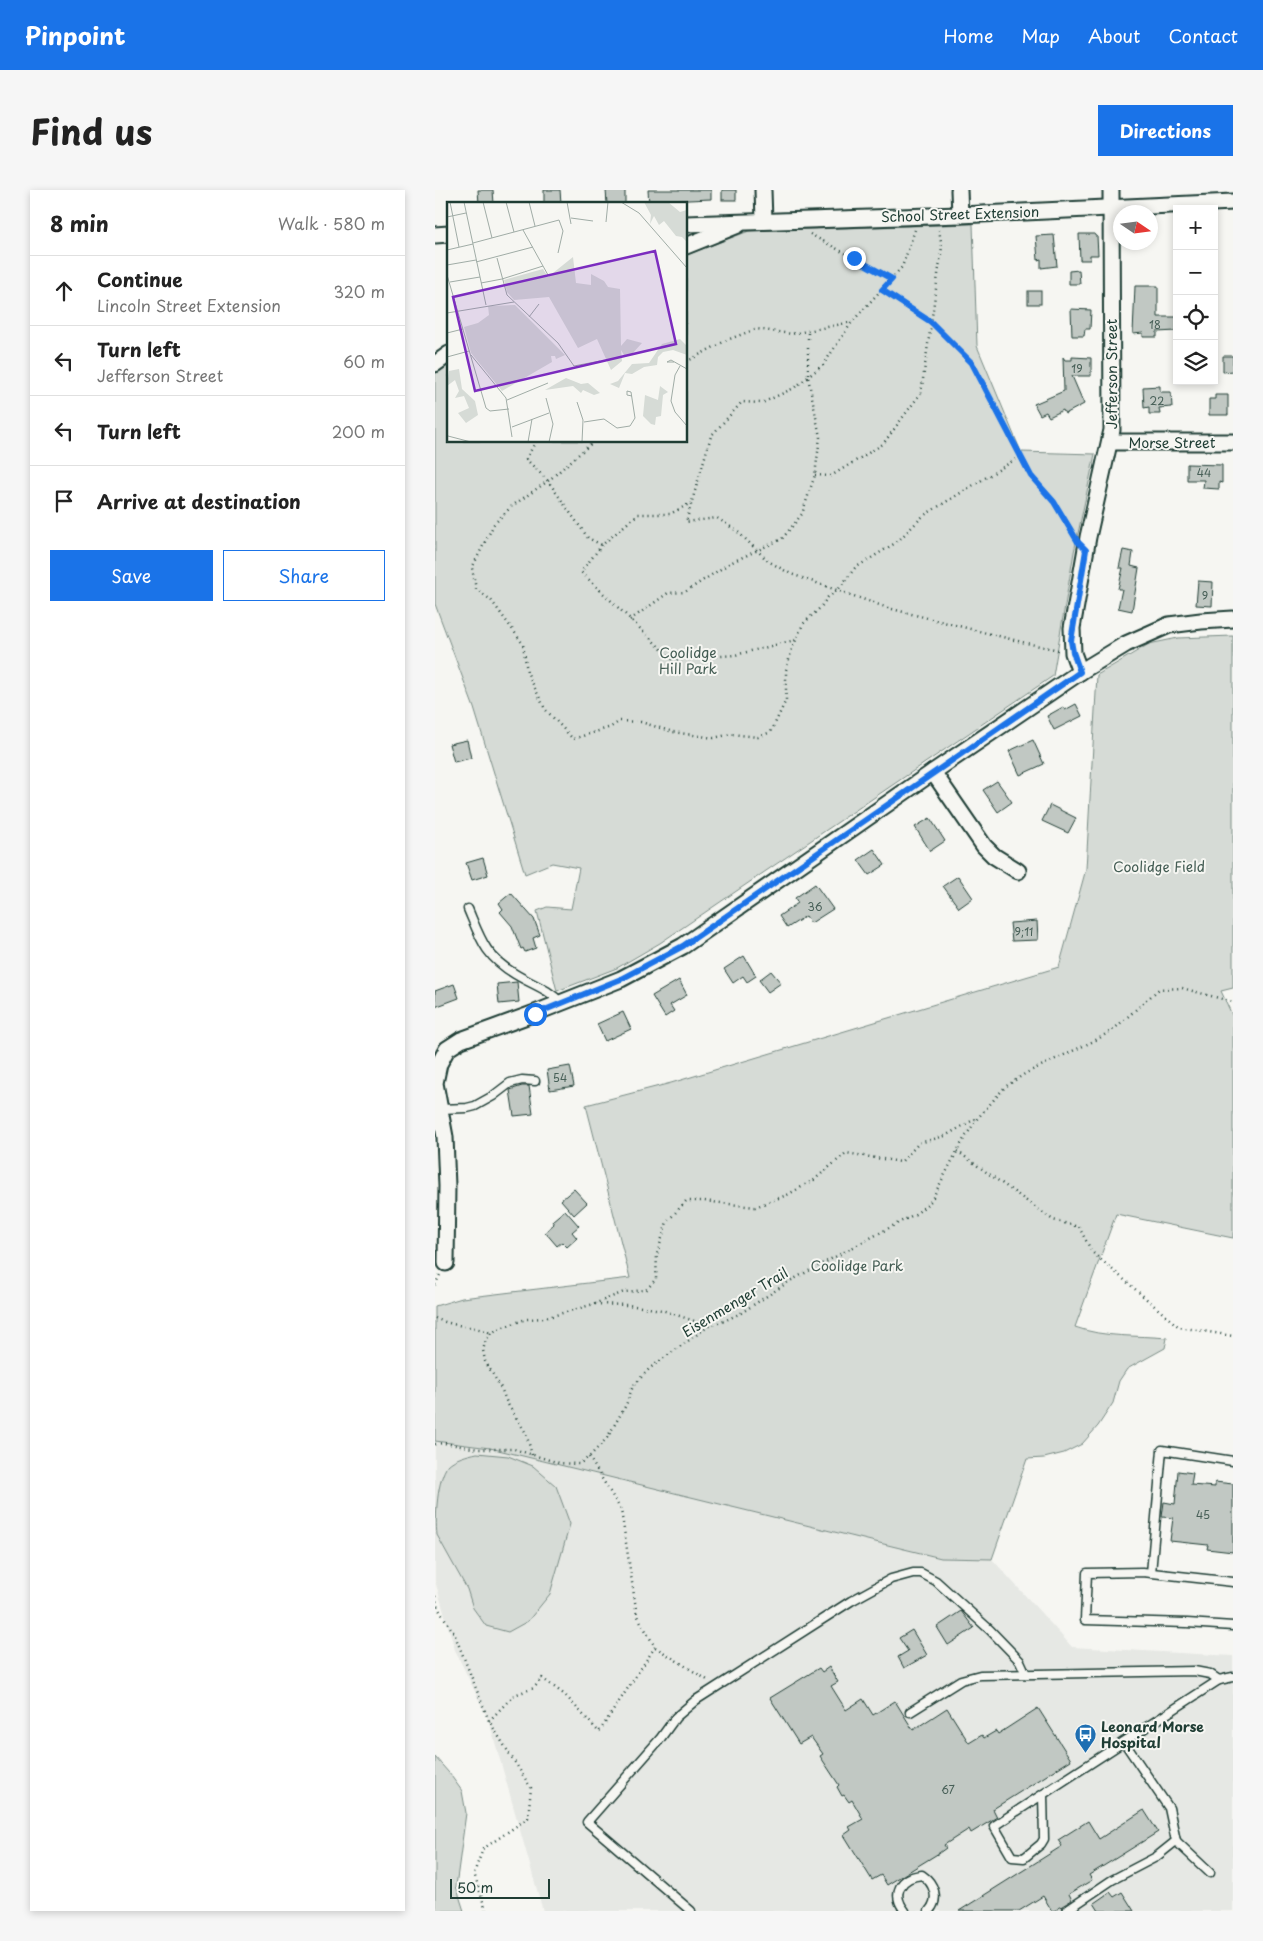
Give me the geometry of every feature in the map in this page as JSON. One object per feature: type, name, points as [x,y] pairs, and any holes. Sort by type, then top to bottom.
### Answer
[{"type":"street","points":[[763,190],[764,221]]},
{"type":"street","points":[[959,190],[959,215]]},
{"type":"street","name":"Jefferson Street","points":[[1080,672],[1073,652],[1072,628],[1086,550],[1110,442],[1112,407],[1111,190]]},
{"type":"street","name":"School Street Extension","points":[[687,224],[1110,208],[1230,198]]},
{"type":"street","points":[[687,246],[748,222]]},
{"type":"street","points":[[435,364],[447,355]]},
{"type":"street","name":"Morse Street","points":[[1110,442],[1233,442]]},
{"type":"street","points":[[446,1263],[445,1137],[436,1095],[436,1073],[442,1056],[447,1049],[461,1040],[561,1004],[621,979],[683,946],[933,772],[1080,672],[1126,644],[1169,625],[1201,620],[1233,619]]},
{"type":"street","points":[[933,772],[984,846],[993,856],[1018,871]]},
{"type":"lane","points":[[468,909],[485,948],[493,957],[515,974],[554,995],[561,1004]]},
{"type":"lane","points":[[440,1109],[475,1106],[493,1096],[510,1083],[523,1080],[535,1081]]},
{"type":"lane","points":[[1151,1573],[1162,1450],[1233,1461]]},
{"type":"lane","points":[[691,1911],[587,1822],[661,1739],[676,1717],[696,1700],[851,1601],[891,1579],[913,1573],[921,1573],[936,1581],[1020,1660],[1026,1674]]},
{"type":"lane","points":[[1233,1582],[1151,1573],[1087,1573],[1085,1620],[1233,1626]]},
{"type":"lane","points":[[910,1712],[961,1680],[970,1677],[1194,1671],[1210,1674],[1219,1680]]},
{"type":"lane","points":[[1043,1794],[1044,1839],[1041,1844],[1024,1858],[1012,1856],[994,1826],[1043,1794],[1124,1742],[1219,1680],[1233,1677]]},
{"type":"lane","points":[[1124,1742],[1169,1808],[1176,1841],[1210,1872]]},
{"type":"lane","points":[[1066,1911],[1112,1880],[1157,1857],[1176,1841]]},
{"type":"lane","points":[[905,1911],[898,1902],[897,1893],[908,1878],[922,1876],[927,1879],[935,1893],[935,1900],[929,1911]]},
{"type":"path","points":[[920,216],[902,267],[852,322],[823,365],[794,388],[762,403],[742,402],[711,436],[686,522],[717,518],[737,531],[768,561],[791,574],[888,608],[1026,643],[1073,652]]},
{"type":"path","points":[[815,475],[831,476],[883,444],[921,393],[942,247],[936,216]]},
{"type":"path","points":[[800,220],[809,234],[892,279]]},
{"type":"path","points":[[882,290],[931,322],[972,363],[1031,476],[1054,502],[1078,542],[1086,550]]},
{"type":"path","points":[[687,361],[727,340],[756,329],[792,334],[852,322]]},
{"type":"path","points":[[630,620],[669,593],[685,592],[730,563],[782,539],[802,514],[815,475],[820,437],[808,377],[808,331]]},
{"type":"path","points":[[535,442],[526,459],[548,481],[587,538],[603,545]]},
{"type":"path","points":[[593,442],[548,481],[512,506],[494,524],[472,568],[476,588],[491,600],[523,644],[527,672],[545,710],[573,738],[602,731],[621,720],[641,722],[673,732],[698,734],[714,738],[731,734],[758,737],[771,732],[785,700],[786,670],[796,640],[803,624],[821,607],[827,597],[838,590],[855,568],[897,542],[923,516],[1021,456]]},
{"type":"path","points":[[692,502],[670,514],[638,514],[603,545],[581,572],[673,660],[735,655],[796,640]]},
{"type":"path","name":"Eisenmenger Trail","points":[[589,1457],[607,1438],[626,1406],[633,1386],[650,1368],[709,1326],[724,1322],[741,1313],[790,1280],[917,1213],[931,1201],[957,1151],[977,1119],[1005,1087],[1026,1073],[1098,1039],[1114,1029],[1159,989],[1182,988],[1233,1002]]},
{"type":"path","name":"Eisenmenger Trail","points":[[594,1304],[624,1292],[646,1290],[656,1279],[657,1254],[667,1222],[686,1201],[704,1201],[755,1207],[787,1195],[814,1180],[846,1153],[901,1162],[919,1143],[945,1136],[977,1119]]},
{"type":"path","points":[[957,1151],[1053,1220],[1079,1227],[1092,1252],[1179,1327],[1233,1336]]},
{"type":"path","points":[[532,1454],[526,1433],[507,1404],[501,1388],[485,1362],[483,1350],[486,1340],[491,1333],[525,1319],[545,1318],[594,1304],[628,1305],[662,1310],[709,1326]]},
{"type":"path","points":[[435,1318],[455,1325],[479,1328],[491,1333]]},
{"type":"path","points":[[435,1444],[444,1443],[478,1449],[514,1449],[569,1464],[579,1464],[589,1457],[621,1510],[637,1615],[655,1646],[717,1686]]},
{"type":"path","points":[[435,1596],[438,1608],[454,1633],[489,1721],[531,1788],[528,1818],[483,1849],[474,1872],[486,1911]]},
{"type":"path","points":[[489,1721],[514,1695],[534,1688],[542,1678],[565,1695],[599,1732],[655,1646]]},
{"type":"shaded area","points":[[435,1441],[490,1448],[941,1558],[992,1559],[1072,1647],[1233,1656],[1233,1911],[543,1911],[489,1721],[455,1650],[435,1581]]},
{"type":"green space","name":"Coolidge Hill Park","points":[[973,224],[977,346],[1021,452],[1095,454],[1074,552],[1053,676],[660,943],[617,968],[557,991],[537,911],[547,907],[571,909],[579,868],[552,863],[525,874],[474,708],[435,604],[435,373],[447,365],[447,442],[687,442],[687,255],[749,231]]},
{"type":"green space","name":"Coolidge Park","points":[[1233,636],[1233,988],[1221,991],[1233,1017],[1233,1238],[1116,1214],[1075,1327],[1109,1335],[1167,1338],[1165,1348],[1127,1369],[1119,1381],[1113,1403],[1098,1426],[1082,1444],[1064,1453],[1044,1458],[1027,1459],[992,1559],[941,1558],[490,1448],[435,1441],[435,1306],[462,1298],[630,1278],[586,1105],[671,1083],[1059,967],[1086,869],[1097,675],[1149,644],[1178,638]]},
{"type":"green space","points":[[477,1453],[508,1456],[533,1466],[556,1486],[570,1524],[550,1594],[528,1621],[508,1632],[486,1626],[473,1608],[467,1589],[437,1535],[436,1519],[439,1489],[444,1471],[454,1460]]},
{"type":"green space","points":[[435,1757],[462,1791],[466,1813],[456,1886],[464,1911],[435,1911]]},
{"type":"building","points":[[478,190],[493,190],[494,202],[479,202]]},
{"type":"building","points":[[544,190],[560,190],[561,202],[544,202]]},
{"type":"building","points":[[606,190],[625,190],[625,202],[607,202]]},
{"type":"building","points":[[648,190],[711,190],[711,199],[649,202]]},
{"type":"building","points":[[722,190],[736,190],[736,200],[722,200]]},
{"type":"building","points":[[1079,234],[1095,234],[1097,236],[1098,255],[1090,255],[1090,260],[1080,260]]},
{"type":"building","points":[[1054,235],[1057,266],[1041,268],[1041,259],[1038,260],[1036,236]]},
{"type":"building","points":[[1079,270],[1080,284],[1069,284],[1069,271]]},
{"type":"building","points":[[1135,286],[1158,286],[1158,317],[1173,317],[1173,331],[1157,332],[1157,337],[1143,337],[1143,333],[1133,334]]},
{"type":"building","points":[[1028,291],[1041,291],[1041,304],[1028,304]]},
{"type":"building","points":[[1071,309],[1091,310],[1090,329],[1085,329],[1084,336],[1072,336]]},
{"type":"building","points":[[1223,356],[1233,356],[1233,371],[1223,372]]},
{"type":"building","points":[[1063,357],[1065,360],[1072,360],[1072,357],[1091,358],[1091,376],[1072,376],[1084,404],[1065,414],[1063,410],[1049,417],[1046,412],[1040,415],[1034,404],[1064,391]]},
{"type":"building","points":[[1160,386],[1160,392],[1171,392],[1172,407],[1159,408],[1160,414],[1149,414],[1149,407],[1144,408],[1143,387]]},
{"type":"building","points":[[1215,395],[1228,395],[1228,415],[1209,415],[1209,399],[1215,399]]},
{"type":"building","points":[[1187,464],[1222,465],[1222,483],[1219,482],[1219,489],[1203,488],[1204,480],[1187,480]]},
{"type":"building","points":[[1123,550],[1133,552],[1131,566],[1139,568],[1132,611],[1118,608],[1122,589],[1118,589],[1123,568],[1119,568]]},
{"type":"building","points":[[1198,581],[1213,582],[1212,606],[1196,605]]},
{"type":"building","points":[[1076,704],[1082,716],[1054,730],[1047,716],[1063,707],[1065,710]]},
{"type":"building","points":[[467,740],[471,758],[454,762],[449,744]]},
{"type":"building","points":[[1033,740],[1044,764],[1020,775],[1009,751]]},
{"type":"building","points":[[997,781],[1012,802],[998,812],[983,790]]},
{"type":"building","points":[[1050,805],[1076,818],[1068,833],[1042,821]]},
{"type":"building","points":[[930,818],[945,841],[930,851],[915,827]]},
{"type":"building","points":[[874,849],[885,865],[869,875],[858,860]]},
{"type":"building","points":[[483,858],[488,875],[472,880],[466,863]]},
{"type":"building","points":[[958,876],[973,898],[959,908],[943,886]]},
{"type":"building","points":[[815,884],[833,909],[811,923],[806,916],[787,928],[779,916],[798,903],[795,898]]},
{"type":"building","points":[[511,893],[534,919],[540,935],[533,938],[536,948],[525,952],[523,948],[521,949],[512,926],[500,912],[503,909],[499,903]]},
{"type":"building","points":[[1037,921],[1038,940],[1012,941],[1010,923]]},
{"type":"building","points":[[744,956],[756,976],[747,982],[743,976],[733,983],[724,969]]},
{"type":"building","points":[[771,971],[781,983],[768,992],[759,980]]},
{"type":"building","points":[[679,980],[687,995],[670,1005],[674,1011],[665,1017],[652,996]]},
{"type":"building","points":[[517,982],[519,1002],[499,1004],[497,984]]},
{"type":"building","points":[[454,984],[459,998],[435,1007],[435,991]]},
{"type":"building","points":[[623,1012],[631,1029],[605,1041],[597,1024]]},
{"type":"building","points":[[570,1066],[574,1086],[550,1090],[547,1070]]},
{"type":"building","points":[[529,1086],[533,1114],[514,1116],[510,1090]]},
{"type":"building","points":[[574,1189],[587,1203],[574,1215],[561,1200]]},
{"type":"building","points":[[565,1210],[579,1226],[572,1232],[577,1238],[567,1247],[562,1242],[557,1246],[545,1232],[554,1224],[552,1221]]},
{"type":"building","points":[[1178,1471],[1193,1473],[1191,1485],[1215,1487],[1215,1482],[1233,1484],[1233,1552],[1207,1549],[1208,1545],[1170,1541],[1173,1518],[1162,1517],[1164,1502],[1175,1504]]},
{"type":"building","points":[[961,1611],[974,1628],[948,1645],[937,1627]]},
{"type":"building","points":[[912,1630],[927,1655],[904,1668],[898,1657],[908,1651],[899,1638]]},
{"type":"building","points":[[829,1667],[838,1682],[831,1686],[846,1710],[863,1699],[873,1715],[895,1701],[913,1730],[947,1708],[969,1743],[982,1735],[984,1738],[996,1731],[998,1734],[1038,1708],[1071,1760],[993,1809],[997,1817],[971,1833],[969,1829],[944,1845],[946,1848],[939,1853],[887,1885],[881,1875],[872,1880],[844,1835],[851,1830],[849,1827],[863,1819],[852,1800],[849,1802],[844,1795],[842,1796],[837,1787],[839,1785],[820,1756],[823,1754],[811,1737],[799,1744],[770,1698],[819,1668],[822,1672]]},
{"type":"building","points":[[1144,1810],[1158,1832],[1089,1875],[1092,1880],[1069,1894],[1072,1900],[1054,1911],[1052,1911],[1043,1896],[1019,1911],[959,1911],[1062,1846],[1058,1840],[1088,1821],[1099,1839]]},
{"type":"building","points":[[1110,1892],[1114,1897],[1122,1892],[1134,1911],[1099,1911],[1094,1903]]},
{"type":"place","name":"Leonard Morse Hospital","points":[[1085,1753]]},
{"type":"route","points":[[535,1014],[621,979],[683,946],[1080,672],[1075,662],[1071,641],[1086,550],[1078,542],[1054,502],[1031,476],[972,363],[931,322],[882,290],[892,279],[854,258]]},
{"type":"park label","name":"Coolidge Field","points":[[1159,866]]}]
